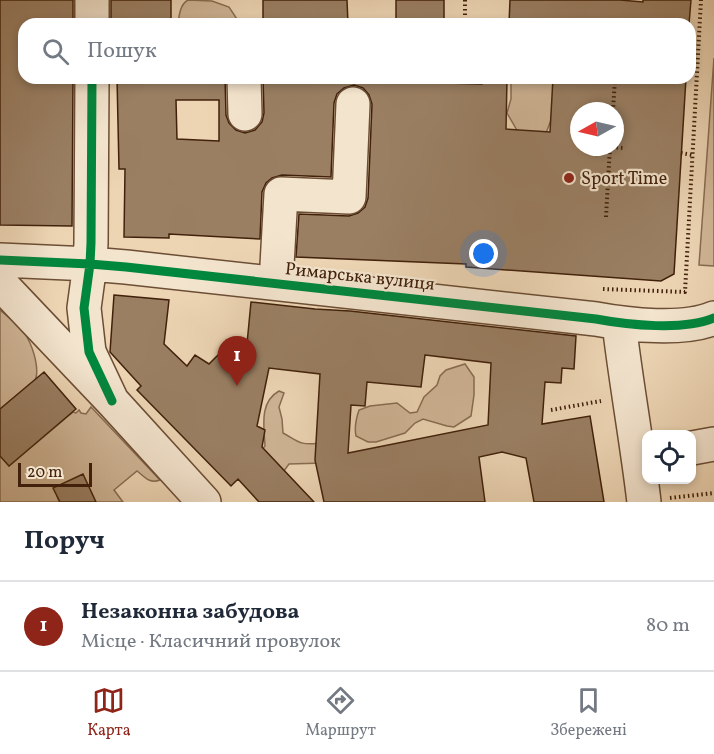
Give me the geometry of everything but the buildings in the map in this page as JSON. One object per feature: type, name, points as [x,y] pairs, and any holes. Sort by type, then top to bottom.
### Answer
[{"type":"street","points":[[92,0],[92,18]]},
{"type":"street","points":[[92,84],[90,264],[84,308],[90,352],[112,401]]},
{"type":"street","points":[[244,84],[245,114]]},
{"type":"street","points":[[276,283],[281,194],[349,197],[353,104]]},
{"type":"street","name":"Римарська вулиця","points":[[0,260],[90,264],[619,323],[687,326],[707,322],[714,318]]},
{"type":"street","points":[[0,283],[204,502]]},
{"type":"street","points":[[619,323],[627,386],[642,454]]},
{"type":"street","points":[[696,447],[714,444]]},
{"type":"street","points":[[652,484],[657,500]]},
{"type":"path","points":[[465,0],[465,18]]},
{"type":"path","points":[[685,292],[701,0]]},
{"type":"path","points":[[614,102],[615,84]]},
{"type":"path","points":[[681,153],[692,154]]},
{"type":"path","points":[[606,217],[610,156]]},
{"type":"path","points":[[551,410],[604,401]]},
{"type":"path","points":[[657,500],[714,493]]},
{"type":"shaded area","points":[[188,0],[212,1],[229,7],[236,18],[179,18]]},
{"type":"shaded area","points":[[714,58],[714,266],[699,265]]},
{"type":"shaded area","points":[[511,84],[554,84],[551,120],[541,146],[522,139],[507,113],[511,99]]},
{"type":"shaded area","points":[[0,310],[27,337],[34,353],[37,372],[34,383],[0,410]]},
{"type":"shaded area","points":[[465,364],[474,377],[471,416],[454,427],[423,419],[405,433],[376,442],[368,442],[356,436],[359,410],[370,406],[397,403],[410,413],[417,412],[424,397],[437,385],[440,376],[446,370]]},
{"type":"shaded area","points":[[279,391],[284,393],[279,407],[283,433],[303,443],[319,443],[323,463],[289,464],[278,479],[251,462],[265,446],[266,408],[268,402]]},
{"type":"shaded area","points":[[91,407],[160,480],[150,480],[137,471],[114,490],[123,502],[96,502],[55,490],[59,502],[0,502],[0,456],[9,466],[73,412],[76,413],[79,410],[86,414]]},
{"type":"cycle path","points":[[92,84],[91,243],[84,308],[89,352],[112,401]]},
{"type":"cycle path","points":[[0,260],[126,267],[639,325],[672,326],[714,318]]},
{"type":"place","name":"Sport Time","points":[[569,178]]},
{"type":"place","name":"Незаконна забудова","points":[[237,386]]}]
